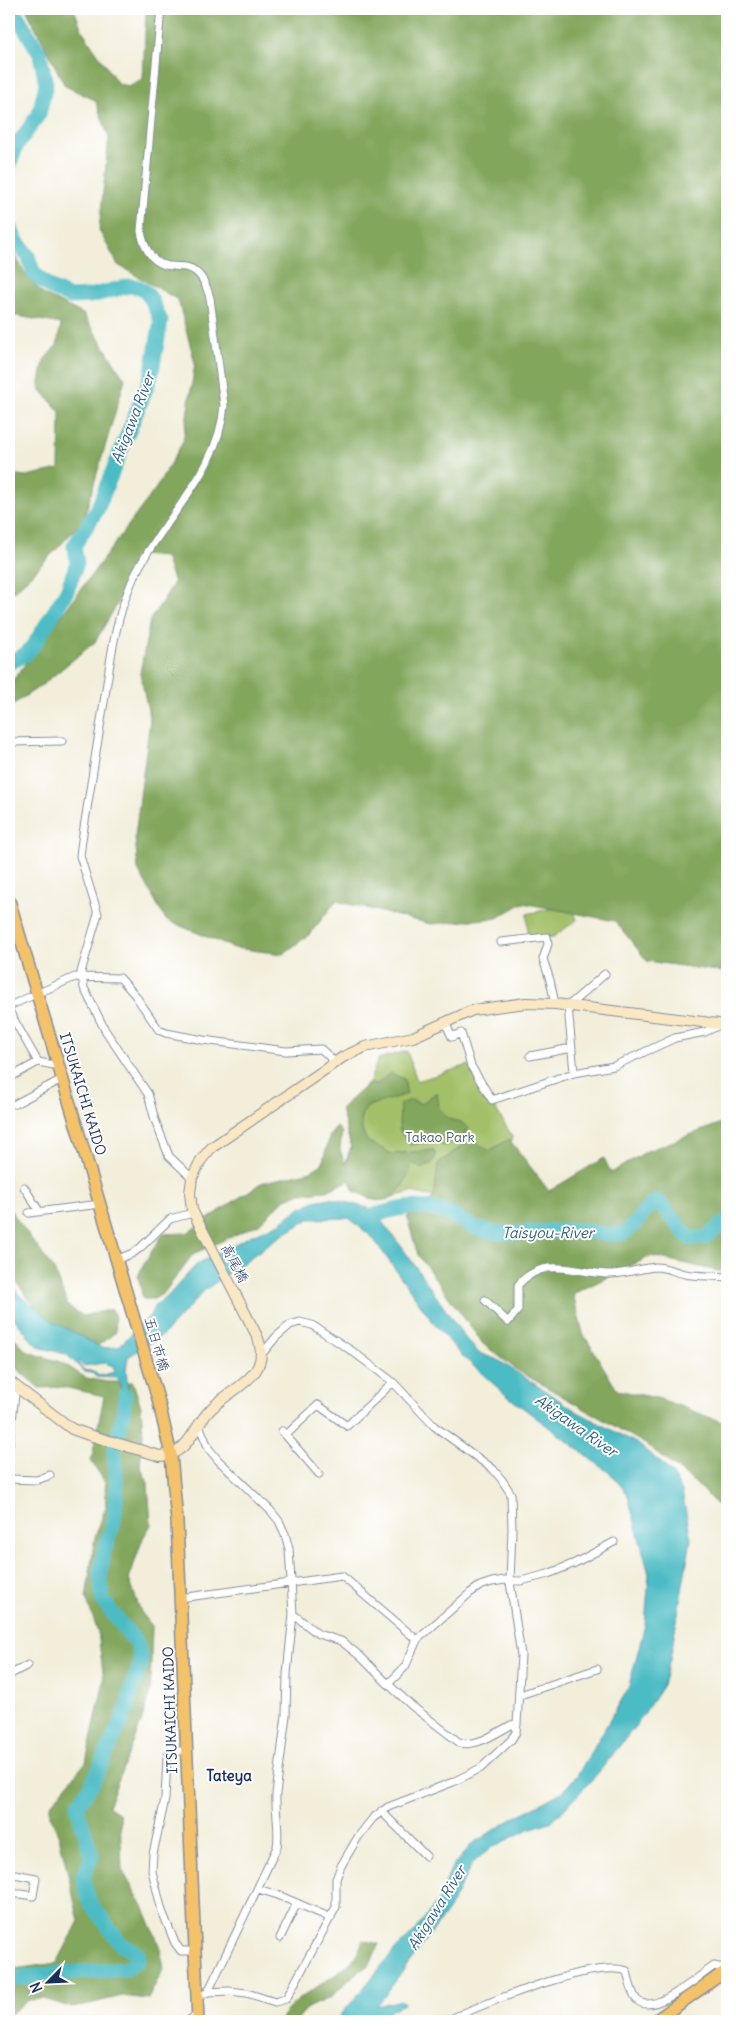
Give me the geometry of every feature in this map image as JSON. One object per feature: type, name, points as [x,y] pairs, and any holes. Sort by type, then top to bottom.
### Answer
[{"type":"main road","name":"ITSUKAICHI KAIDO","points":[[9,900],[128,1297]]},
{"type":"main road","name":"五日市橋","points":[[128,1297],[158,1399]]},
{"type":"main road","name":"ITSUKAICHI KAIDO","points":[[158,1399],[171,1455],[176,1505],[198,2018]]},
{"type":"main road","points":[[656,2021],[727,1969]]},
{"type":"street","points":[[161,9],[141,231],[146,247],[158,261],[165,265],[195,270],[206,284],[210,298],[223,395],[223,416],[222,424],[209,459],[182,505],[156,538],[144,559],[128,589],[116,627],[80,856],[98,914],[81,972],[87,995],[105,1030],[148,1094],[155,1120],[169,1156],[192,1178]]},
{"type":"street","points":[[9,742],[62,741]]},
{"type":"street","points":[[501,942],[546,937],[548,944],[543,959],[555,1004]]},
{"type":"street","points":[[568,1006],[605,974]]},
{"type":"street","points":[[9,1006],[75,977],[120,978],[135,995],[159,1030],[166,1033],[286,1051],[321,1049],[335,1062]]},
{"type":"street","points":[[116,1260],[140,1248],[170,1219],[193,1213],[190,1198],[192,1178],[203,1157],[218,1142],[335,1062],[360,1049],[406,1039],[473,1010],[529,1003],[555,1004],[724,1025]]},
{"type":"street","points":[[568,1006],[574,1073]]},
{"type":"street","points":[[9,1011],[38,1062]]},
{"type":"street","points":[[445,1022],[452,1037],[461,1033],[471,1066],[492,1100],[574,1073],[614,1066],[674,1038],[705,1032],[724,1025]]},
{"type":"street","points":[[530,1056],[572,1048]]},
{"type":"street","points":[[9,1078],[38,1062],[58,1066]]},
{"type":"street","points":[[14,1104],[62,1079]]},
{"type":"street","points":[[24,1188],[39,1211]]},
{"type":"street","points":[[29,1213],[100,1204]]},
{"type":"street","name":"高尾橋","points":[[193,1213],[259,1340],[261,1356]]},
{"type":"street","points":[[485,1300],[508,1322],[518,1310],[518,1285],[526,1276],[564,1266],[607,1274],[624,1274],[654,1267],[664,1267],[687,1274],[727,1277]]},
{"type":"street","points":[[12,1384],[65,1424],[95,1437],[129,1448],[160,1456],[171,1455],[186,1445],[213,1406],[249,1379],[261,1356],[276,1336],[290,1325],[305,1322],[352,1351],[392,1382],[434,1426],[493,1470],[511,1494],[510,1582],[521,1655],[520,1695],[516,1732],[511,1740],[481,1768],[381,1811],[373,1818],[358,1837],[341,1866],[336,1879],[336,1907],[289,1996],[282,2002],[276,2002],[248,1993],[208,1992],[197,1998]]},
{"type":"street","points":[[319,1474],[284,1433],[318,1405],[347,1426],[392,1382]]},
{"type":"street","points":[[9,1444],[12,1384]]},
{"type":"street","points":[[199,1424],[209,1449],[218,1460],[279,1521],[289,1549],[293,1614],[287,1674],[286,1715],[276,1794],[279,1824],[277,1847],[208,1992]]},
{"type":"street","points":[[9,1479],[37,1480],[50,1475]]},
{"type":"street","points":[[388,1684],[405,1667],[417,1640],[480,1586],[505,1580],[521,1582],[555,1571],[614,1542]]},
{"type":"street","points":[[180,1598],[342,1576],[417,1640]]},
{"type":"street","points":[[293,1614],[318,1634],[341,1641],[360,1656],[412,1706],[460,1743],[467,1745],[476,1743],[511,1725],[517,1724]]},
{"type":"street","points":[[9,1675],[28,1665]]},
{"type":"street","points":[[520,1695],[597,1669]]},
{"type":"street","points":[[9,1729],[9,1739]]},
{"type":"street","points":[[187,1750],[172,1752],[167,1757],[164,1799],[152,1864],[153,1880],[158,1901],[175,1943],[181,1950],[195,1951]]},
{"type":"street","points":[[381,1811],[426,1856]]},
{"type":"street","points":[[9,1873],[36,1878],[33,1896],[9,1894]]},
{"type":"street","points":[[258,1889],[331,1918]]},
{"type":"street","points":[[280,1938],[297,1904]]},
{"type":"street","points":[[428,2021],[448,2020],[537,1985],[616,1968],[627,1971],[636,1999],[639,2002],[648,2004],[669,1997],[714,1966],[727,1969]]},
{"type":"street","points":[[188,2021],[198,2018]]},
{"type":"green space","points":[[26,9],[74,9],[82,30],[118,84],[130,86],[143,79],[146,9],[727,9],[727,969],[723,972],[647,961],[615,921],[523,903],[497,918],[431,924],[336,901],[310,934],[283,954],[234,948],[166,920],[138,870],[135,836],[150,720],[140,673],[150,620],[174,583],[165,557],[140,555],[120,599],[95,642],[42,685],[9,706],[9,680],[14,679],[156,488],[183,442],[195,363],[178,300],[118,265],[99,230],[109,137],[95,100],[65,86]]},
{"type":"green space","points":[[9,57],[14,110],[9,139]]},
{"type":"green space","points":[[9,242],[25,274],[43,294],[83,314],[125,379],[83,521],[9,597],[9,474],[26,476],[59,469],[60,412],[39,388],[44,360],[57,345],[61,324],[12,315],[9,294]]},
{"type":"green space","points":[[562,906],[574,912],[577,920],[553,937],[528,940],[527,914]]},
{"type":"green space","name":"Takao Park","points":[[407,1051],[417,1081],[469,1065],[512,1136],[506,1191],[434,1197],[411,1192],[378,1201],[354,1191],[344,1166],[351,1147],[341,1108],[369,1083],[378,1059]]},
{"type":"green space","points":[[390,1073],[404,1079],[407,1094],[368,1106],[361,1116],[362,1130],[367,1141],[392,1154],[433,1150],[436,1155],[432,1163],[422,1169],[412,1163],[408,1176],[400,1189],[396,1194],[384,1200],[377,1200],[354,1191],[350,1180],[327,1191],[301,1193],[284,1200],[259,1224],[193,1254],[164,1293],[154,1299],[143,1299],[138,1276],[163,1234],[187,1233],[261,1183],[311,1171],[322,1164],[330,1135],[337,1127],[342,1132],[340,1149],[345,1165],[351,1147],[341,1108],[369,1083],[377,1084]]},
{"type":"green space","points":[[437,1092],[439,1108],[448,1119],[461,1122],[468,1128],[464,1136],[444,1146],[435,1141],[410,1145],[399,1130],[400,1104],[411,1100],[421,1104]]},
{"type":"green space","points":[[727,1121],[727,1273],[651,1256],[573,1294],[583,1333],[617,1390],[661,1399],[727,1424],[727,1515],[694,1482],[647,1445],[517,1370],[483,1344],[418,1255],[407,1217],[434,1197],[438,1164],[472,1138],[489,1151],[509,1139],[549,1191],[604,1158],[611,1173],[647,1151]]},
{"type":"green space","points":[[9,1208],[54,1270],[68,1306],[83,1316],[112,1309],[115,1317],[116,1332],[96,1347],[46,1322],[9,1272]]},
{"type":"green space","points":[[9,1331],[26,1351],[63,1363],[86,1378],[107,1382],[133,1382],[141,1407],[143,1433],[140,1466],[148,1483],[151,1525],[143,1538],[129,1579],[141,1612],[152,1626],[150,1693],[141,1723],[108,1806],[120,1814],[122,1870],[143,1906],[159,1944],[164,1968],[148,1999],[122,1996],[73,2008],[44,1999],[28,2000],[9,2015],[9,1973],[14,1969],[57,1963],[79,1921],[59,1836],[50,1817],[50,1805],[86,1762],[104,1681],[98,1632],[86,1598],[95,1537],[106,1507],[105,1482],[91,1461],[104,1396],[63,1387],[39,1388],[9,1362]]},
{"type":"green space","points":[[363,1940],[379,1944],[370,1964],[352,1977],[331,1997],[307,2008],[296,2021],[279,2021],[294,2003],[334,1976],[352,1961]]},
{"type":"water","points":[[330,1198],[372,1209],[404,1250],[466,1339],[479,1353],[498,1360],[576,1411],[638,1444],[661,1463],[672,1473],[682,1492],[691,1539],[670,1660],[663,1685],[637,1724],[598,1773],[553,1821],[529,1829],[490,1848],[472,1864],[449,1909],[377,2006],[401,2000],[404,2004],[393,2009],[378,2021],[336,2021],[395,1950],[412,1934],[441,1897],[451,1868],[473,1843],[562,1792],[578,1774],[628,1689],[645,1625],[649,1574],[627,1493],[611,1474],[506,1395],[460,1354],[433,1322],[372,1237],[349,1218],[309,1219],[276,1239],[205,1290],[164,1334],[128,1357],[126,1370],[130,1403],[123,1416],[120,1381],[116,1378],[96,1377],[92,1373],[84,1372],[66,1354],[42,1348],[34,1343],[9,1312],[9,1280],[19,1295],[54,1322],[102,1348],[118,1347],[150,1315],[155,1305],[166,1298],[197,1264],[252,1235],[280,1223],[298,1209],[315,1201]],"holes":[[[78,1360],[83,1366],[105,1363],[113,1366],[115,1372],[98,1376],[95,1372],[83,1370]]]},
{"type":"waterway","name":"Akigawa River","points":[[9,166],[17,145],[39,114],[46,84],[40,54],[13,9]]},
{"type":"waterway","name":"Akigawa River","points":[[9,223],[16,240],[28,256],[34,274],[51,288],[70,297],[90,296],[129,286],[138,287],[145,291],[151,299],[161,321],[151,376],[97,510],[74,546],[77,563],[67,591],[35,643],[26,654],[9,663]]},
{"type":"waterway","name":"Taisyou-River","points":[[367,1217],[398,1209],[418,1207],[438,1210],[477,1228],[498,1233],[578,1230],[614,1235],[631,1228],[647,1208],[658,1201],[689,1238],[704,1238],[727,1221]]},
{"type":"waterway","points":[[9,1983],[13,1979],[52,1974],[126,1969],[138,1960],[138,1954],[120,1943],[89,1901],[83,1876],[92,1856],[77,1807],[93,1782],[127,1709],[132,1687],[141,1663],[138,1645],[103,1601],[100,1575],[104,1551],[114,1521],[117,1486],[114,1450],[123,1416],[125,1395]]},
{"type":"district","name":"Tateya","points":[[229,1776]]}]
